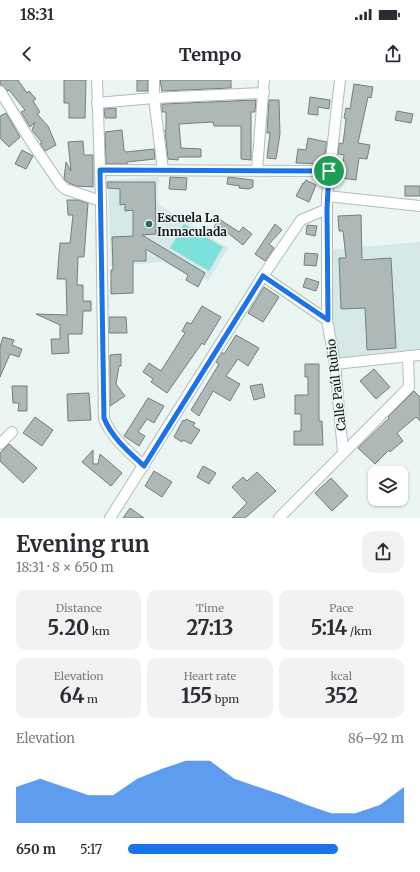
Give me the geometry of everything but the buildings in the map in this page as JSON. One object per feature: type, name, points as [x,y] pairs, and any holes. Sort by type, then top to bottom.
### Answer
[{"type":"street","points":[[97,80],[101,201],[104,418],[108,428],[116,439],[144,466]]},
{"type":"street","points":[[154,80],[154,98],[163,170]]},
{"type":"street","points":[[257,170],[264,80]]},
{"type":"street","name":"Calle Paúl Rubio","points":[[340,80],[329,171],[327,209],[328,320],[335,364],[343,452]]},
{"type":"street","points":[[0,91],[30,140],[60,184],[65,189],[101,201]]},
{"type":"street","points":[[98,103],[154,98],[264,93]]},
{"type":"street","points":[[100,170],[329,171]]},
{"type":"street","points":[[327,196],[420,206]]},
{"type":"street","points":[[110,518],[263,276],[301,220],[327,209]]},
{"type":"street","points":[[263,276],[328,320]]},
{"type":"street","points":[[335,364],[420,355]]},
{"type":"street","points":[[279,518],[409,387],[408,356]]},
{"type":"street","points":[[0,444],[12,432]]},
{"type":"shaded area","name":"Escuela La Inmaculada","points":[[159,177],[157,198],[160,206],[228,248],[208,281],[184,269],[181,272],[163,262],[111,266],[108,180]]},
{"type":"shaded area","points":[[184,224],[223,247],[209,271],[170,248]]},
{"type":"shaded area","points":[[420,242],[420,355],[335,364],[327,320],[328,250]]},
{"type":"place","name":"Escuela La Inmaculada","points":[[149,224]]},
{"type":"route","points":[[100,170],[329,171],[327,196],[328,320],[263,276],[144,466],[116,439],[108,428],[104,418],[100,170]]}]
